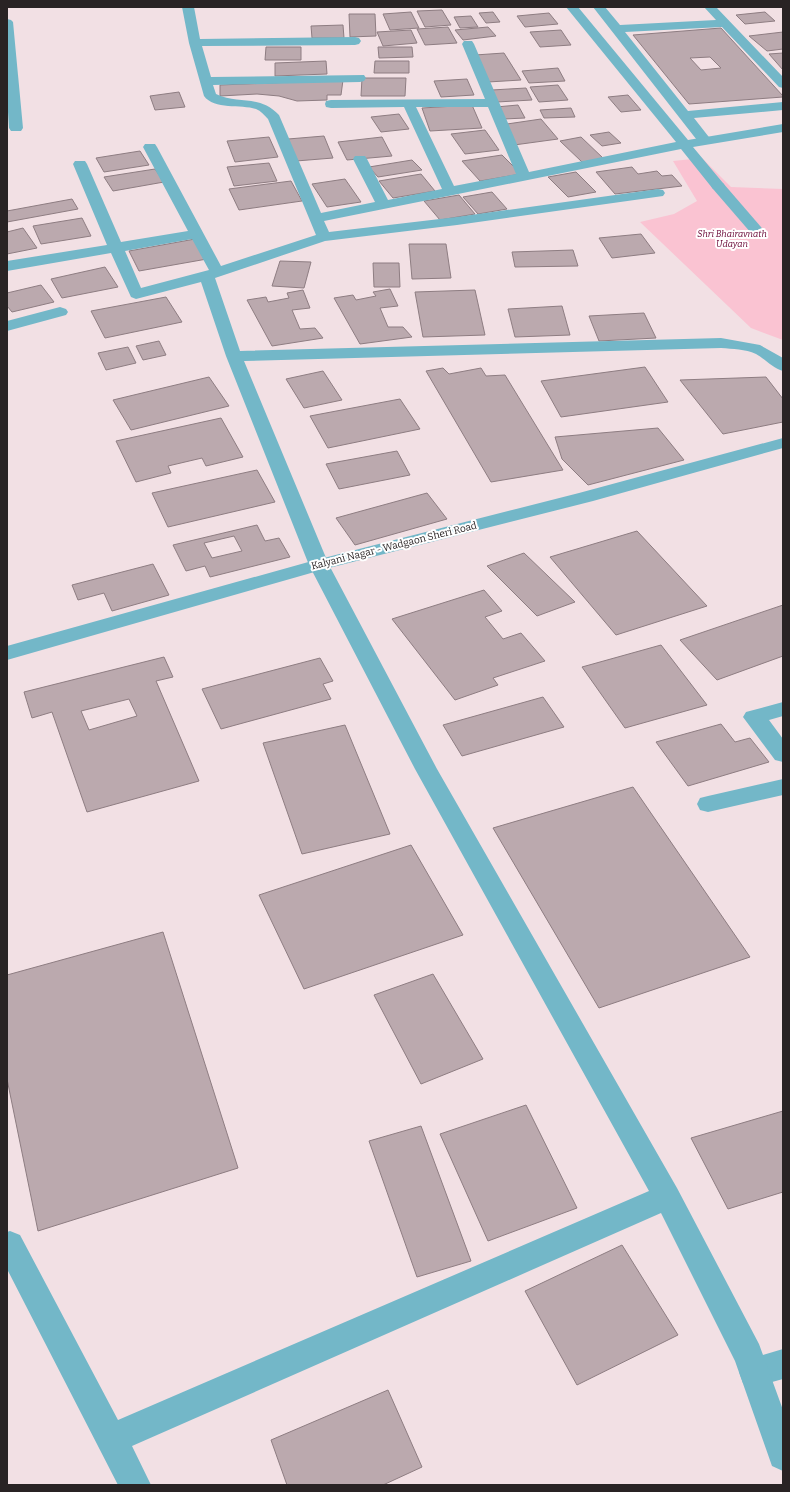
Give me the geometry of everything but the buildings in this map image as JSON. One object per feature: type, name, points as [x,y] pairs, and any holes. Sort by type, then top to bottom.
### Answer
[{"type":"street","points":[[188,7],[195,43],[210,96],[222,102],[254,104],[268,110],[274,118],[317,218],[323,237]]},
{"type":"street","points":[[572,7],[682,145],[756,230]]},
{"type":"street","points":[[599,7],[706,141]]},
{"type":"street","points":[[710,7],[783,84]]},
{"type":"street","points":[[7,22],[16,128]]},
{"type":"street","points":[[617,29],[726,23]]},
{"type":"street","points":[[195,43],[355,41]]},
{"type":"street","points":[[468,44],[524,176]]},
{"type":"street","points":[[205,81],[360,78]]},
{"type":"street","points":[[408,103],[450,192]]},
{"type":"street","points":[[331,104],[493,103]]},
{"type":"street","points":[[686,115],[783,106]]},
{"type":"street","points":[[317,218],[682,145],[783,128]]},
{"type":"street","points":[[150,147],[196,234],[212,274],[234,356],[319,565],[426,769],[667,1197],[748,1355],[783,1455]]},
{"type":"street","points":[[360,159],[384,205]]},
{"type":"street","points":[[80,164],[136,294],[212,274],[323,237],[457,221],[658,193]]},
{"type":"street","points":[[7,266],[196,234]]},
{"type":"street","points":[[7,326],[60,312]]},
{"type":"street","points":[[234,356],[721,343],[750,346],[767,353],[783,366]]},
{"type":"street","name":"Kalyani Nagar - Wadgaon Sheri Road","points":[[7,652],[319,565],[586,497],[783,443]]},
{"type":"street","points":[[783,709],[754,717],[783,754]]},
{"type":"street","points":[[708,804],[783,787]]},
{"type":"street","points":[[110,1439],[667,1197]]},
{"type":"street","points":[[8,1241],[135,1485]]},
{"type":"street","points":[[754,1372],[783,1364]]},
{"type":"green space","name":"Shri Bhairavnath Udayan","points":[[702,158],[731,187],[783,189],[783,340],[751,328],[640,222],[674,214],[697,201],[673,161]]}]
